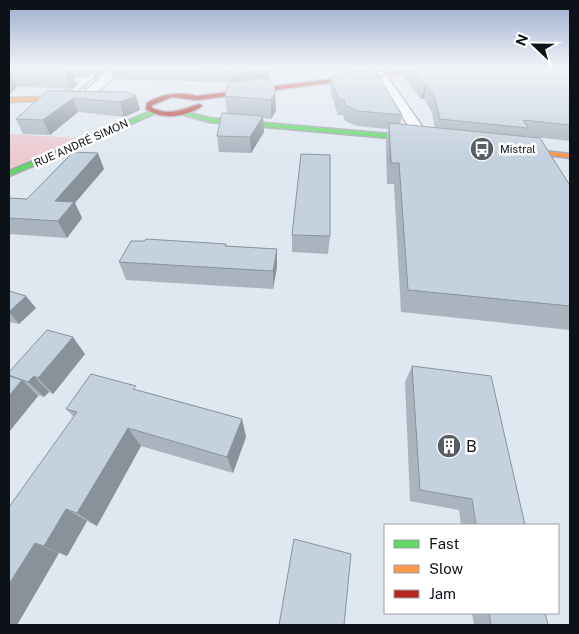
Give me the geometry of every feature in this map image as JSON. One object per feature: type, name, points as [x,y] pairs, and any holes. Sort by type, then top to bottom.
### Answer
[{"type":"street","points":[[141,99],[154,100],[165,98]]},
{"type":"street","points":[[183,113],[199,106],[200,102],[197,98],[200,98]]},
{"type":"street","points":[[398,98],[429,140]]},
{"type":"street","points":[[154,100],[149,104],[149,108],[154,112],[167,114],[183,113],[209,120],[429,140]]},
{"type":"street","name":"RUE ANDRÉ SIMON","points":[[9,174],[154,112]]},
{"type":"street","points":[[501,148],[570,156]]},
{"type":"shaded area","points":[[9,134],[79,138],[9,169]]},
{"type":"building","points":[[40,98],[132,98],[120,102],[73,98],[43,120],[16,119]]},
{"type":"building","points":[[243,98],[272,98],[271,100]]},
{"type":"building","points":[[338,98],[391,98],[402,115],[359,111],[346,106],[344,100],[339,100]]},
{"type":"building","points":[[434,98],[570,98],[570,125],[523,120],[528,128],[440,119]]},
{"type":"building","points":[[222,113],[263,116],[250,137],[217,136]]},
{"type":"building","points":[[389,123],[540,138],[570,184],[570,306],[408,290],[399,163],[391,163]]},
{"type":"building","points":[[73,152],[98,153],[55,201],[74,202],[58,221],[9,218],[9,198],[27,199]]},
{"type":"building","points":[[301,154],[330,155],[330,236],[292,235]]},
{"type":"building","points":[[146,239],[277,249],[273,271],[119,262],[131,241],[144,241]]},
{"type":"building","points":[[9,291],[26,296],[9,312]]},
{"type":"building","points":[[47,330],[73,337],[38,378],[34,376],[28,382],[9,375],[9,372]]},
{"type":"building","name":"B","points":[[412,366],[491,376],[525,524],[476,524],[472,499],[420,490]]},
{"type":"building","points":[[91,374],[136,386],[133,389],[242,419],[227,457],[128,428],[77,513],[66,509],[44,546],[35,543],[9,584],[9,507],[77,412],[66,409]]},
{"type":"building","points":[[9,376],[22,380],[9,396]]},
{"type":"building","points":[[294,539],[351,554],[344,625],[279,625]]},
{"type":"building","points":[[489,614],[545,614],[548,625],[491,625]]},
{"type":"traffic: fast","points":[[9,174],[154,112]]},
{"type":"traffic: fast","points":[[183,113],[209,120],[424,139]]},
{"type":"traffic: slow","points":[[9,100],[75,98]]},
{"type":"traffic: slow","points":[[512,149],[570,156]]},
{"type":"traffic: jam","points":[[162,98],[149,104],[149,109],[161,114],[174,114],[187,112],[199,106]]},
{"type":"traffic: jam","points":[[195,98],[200,98]]},
{"type":"place","name":"Mistral","points":[[482,149]]},
{"type":"place","name":"B","points":[[449,446]]}]
